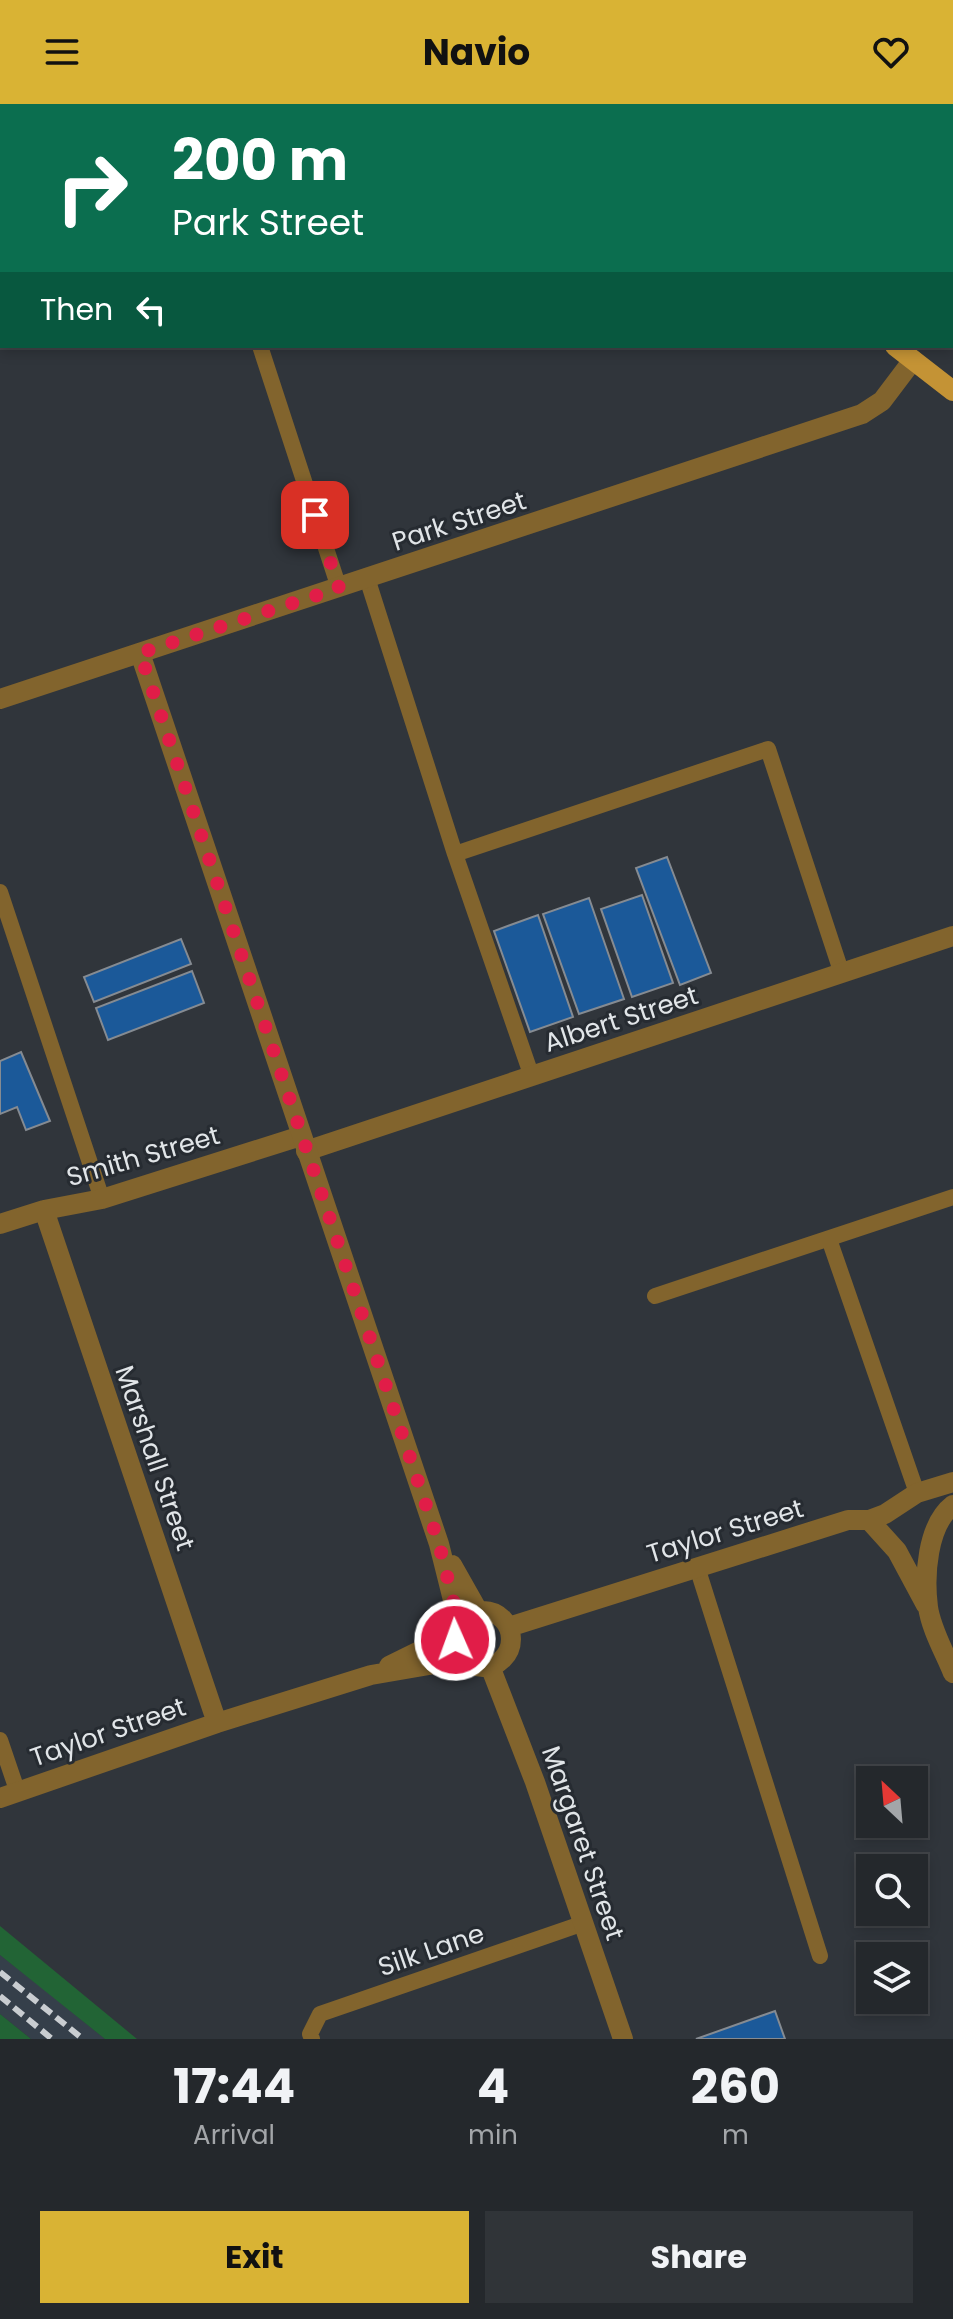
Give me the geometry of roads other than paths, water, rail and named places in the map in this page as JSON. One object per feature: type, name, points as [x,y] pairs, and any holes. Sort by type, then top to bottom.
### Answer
[{"type":"main road","points":[[898,348],[951,385]]},
{"type":"street","name":"Park Street","points":[[0,699],[862,414],[882,401],[913,360]]},
{"type":"street","points":[[140,653],[439,1544],[457,1628],[456,1647],[464,1659],[476,1667],[499,1662],[510,1647],[509,1627],[496,1614],[478,1611],[457,1628]]},
{"type":"street","name":"Albert Street","points":[[304,1144],[532,1077],[953,936]]},
{"type":"street","name":"Smith Street","points":[[0,1224],[304,1144]]},
{"type":"street","name":"Marshall Street","points":[[44,1210],[217,1723]]},
{"type":"street","name":"Taylor Street","points":[[509,1627],[848,1520],[869,1520],[885,1514],[917,1493],[953,1482]]},
{"type":"street","points":[[928,1609],[929,1558],[934,1530],[953,1505]]},
{"type":"street","points":[[869,1520],[897,1551],[928,1609],[953,1673]]},
{"type":"street","points":[[439,1544],[478,1611]]},
{"type":"street","name":"Taylor Street","points":[[371,1675],[457,1628]]},
{"type":"street","name":"Taylor Street","points":[[9,1794],[217,1723],[371,1675],[464,1659]]},
{"type":"street","name":"Margaret Street","points":[[490,1666],[535,1782],[623,2039]]},
{"type":"lane","points":[[261,348],[339,588]]},
{"type":"lane","points":[[367,578],[455,854],[532,1077]]},
{"type":"lane","points":[[455,854],[768,749],[842,974]]},
{"type":"lane","points":[[0,892],[102,1199]]},
{"type":"lane","points":[[655,1296],[953,1197]]},
{"type":"lane","points":[[829,1239],[917,1493]]},
{"type":"lane","points":[[697,1567],[820,1956]]},
{"type":"lane","points":[[0,1740],[9,1794]]},
{"type":"lane","name":"Silk Lane","points":[[312,2039],[310,2034],[320,2014],[584,1923]]},
{"type":"railway","points":[[0,1972],[83,2039]]},
{"type":"railway","points":[[0,1996],[52,2039]]}]
